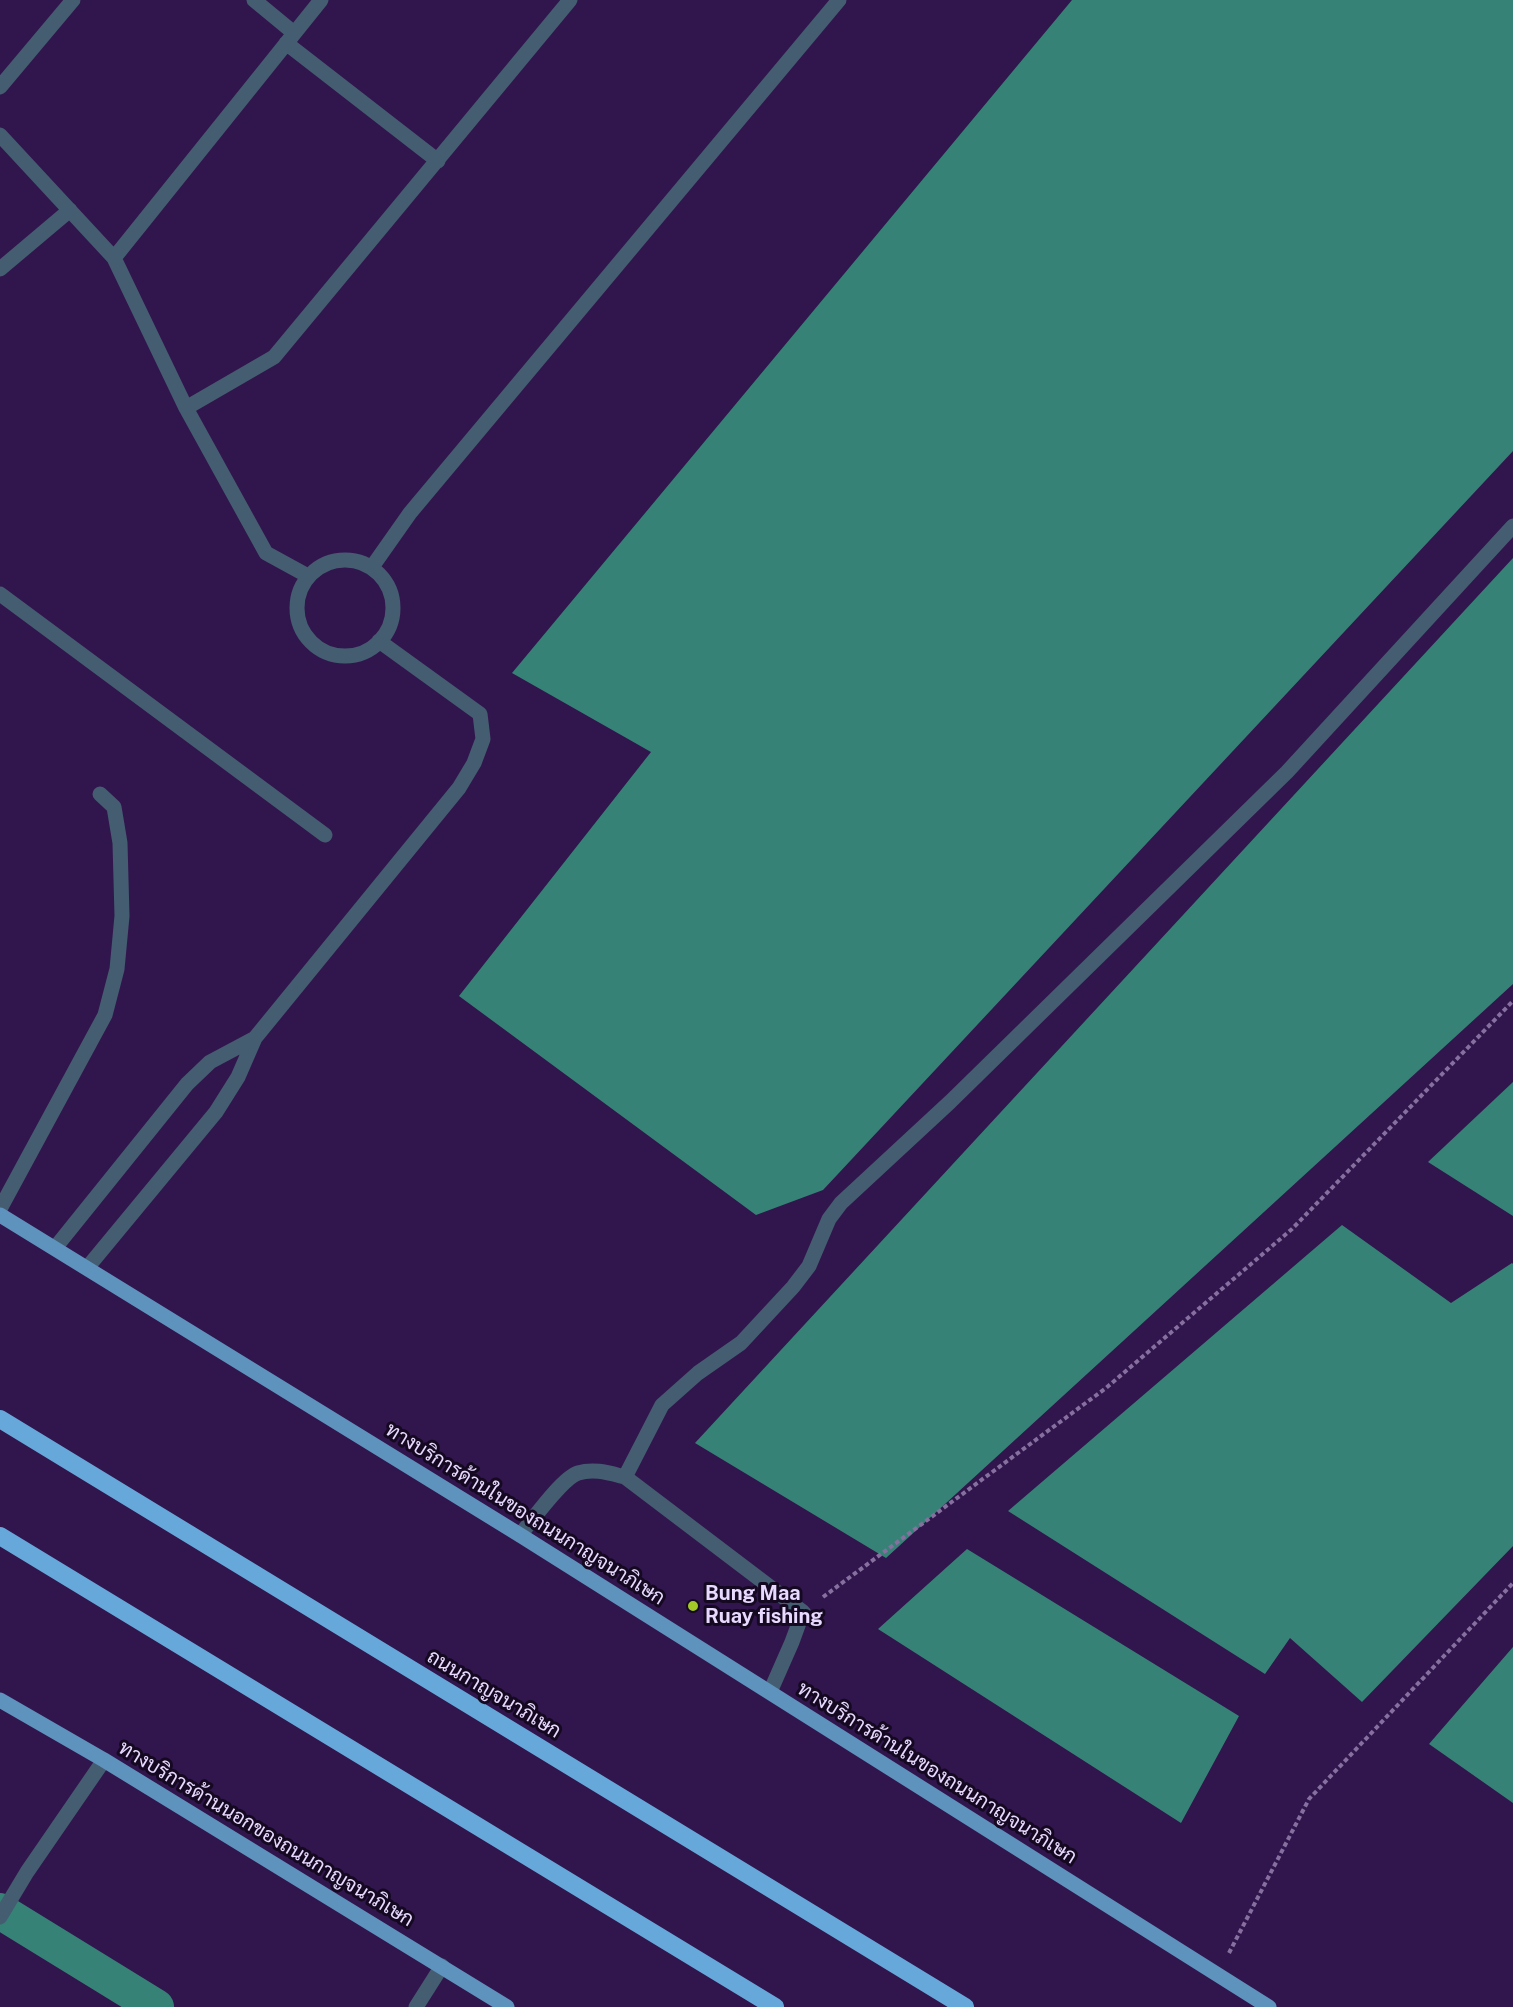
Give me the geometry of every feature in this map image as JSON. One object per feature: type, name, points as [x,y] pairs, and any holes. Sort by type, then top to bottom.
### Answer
[{"type":"highway","name":"ถนนกาญจนาภิเษก","points":[[0,1419],[965,2007]]},
{"type":"highway","points":[[0,1536],[775,2007]]},
{"type":"main road","name":"ทางบริการด้านในของถนนกาญจนาภิเษก","points":[[0,1215],[520,1535],[1269,2007]]},
{"type":"main road","name":"ทางบริการด้านนอกของถนนกาญจนาภิเษก","points":[[0,1700],[104,1760],[507,2007]]},
{"type":"street","points":[[0,87],[74,0]]},
{"type":"street","points":[[254,0],[290,38],[438,161]]},
{"type":"street","points":[[114,258],[321,0]]},
{"type":"street","points":[[186,408],[274,357],[570,0]]},
{"type":"street","points":[[372,567],[410,513],[839,0]]},
{"type":"street","points":[[0,135],[114,258],[186,408],[266,553],[308,576]]},
{"type":"street","points":[[0,269],[70,210]]},
{"type":"street","points":[[625,1477],[662,1405],[698,1373],[741,1343],[793,1287],[809,1266],[829,1219],[841,1203],[950,1102],[1287,772],[1513,526]]},
{"type":"street","points":[[350,560],[372,567],[387,584],[394,607],[388,630],[373,647],[351,656],[328,654],[309,641],[298,620],[297,597],[308,576],[327,562],[350,560]]},
{"type":"street","points":[[0,594],[325,835]]},
{"type":"street","points":[[87,1268],[216,1112],[238,1077],[255,1038],[459,788],[474,763],[483,739],[480,714],[379,641]]},
{"type":"street","points":[[0,1209],[105,1015],[117,969],[122,916],[120,843],[114,807],[100,794]]},
{"type":"street","points":[[55,1248],[187,1084],[210,1062],[255,1038]]},
{"type":"street","points":[[520,1535],[566,1480],[577,1473],[602,1471],[625,1477],[803,1612],[770,1692]]},
{"type":"street","points":[[0,1917],[27,1872],[104,1760]]},
{"type":"street","points":[[416,2007],[442,1966]]},
{"type":"path","points":[[803,1612],[1106,1388],[1292,1229],[1513,1001]]},
{"type":"path","points":[[1217,1975],[1309,1799],[1513,1583]]},
{"type":"shaded area","points":[[1072,0],[1513,0],[1513,451],[823,1190],[756,1215],[459,996],[651,752],[512,673]]},
{"type":"shaded area","points":[[1513,558],[1513,984],[886,1558],[695,1443]]},
{"type":"shaded area","points":[[1513,1082],[1513,1216],[1428,1162]]},
{"type":"shaded area","points":[[1342,1225],[1451,1303],[1513,1264],[1513,1546],[1362,1702],[1290,1638],[1265,1674],[1008,1511]]},
{"type":"shaded area","points":[[967,1549],[1239,1716],[1181,1823],[878,1629]]},
{"type":"shaded area","points":[[1513,1647],[1513,1803],[1429,1744]]},
{"type":"waterway","points":[[0,1911],[156,2007]]},
{"type":"place","name":"Bung Maa Ruay fishing","points":[[693,1606]]}]
